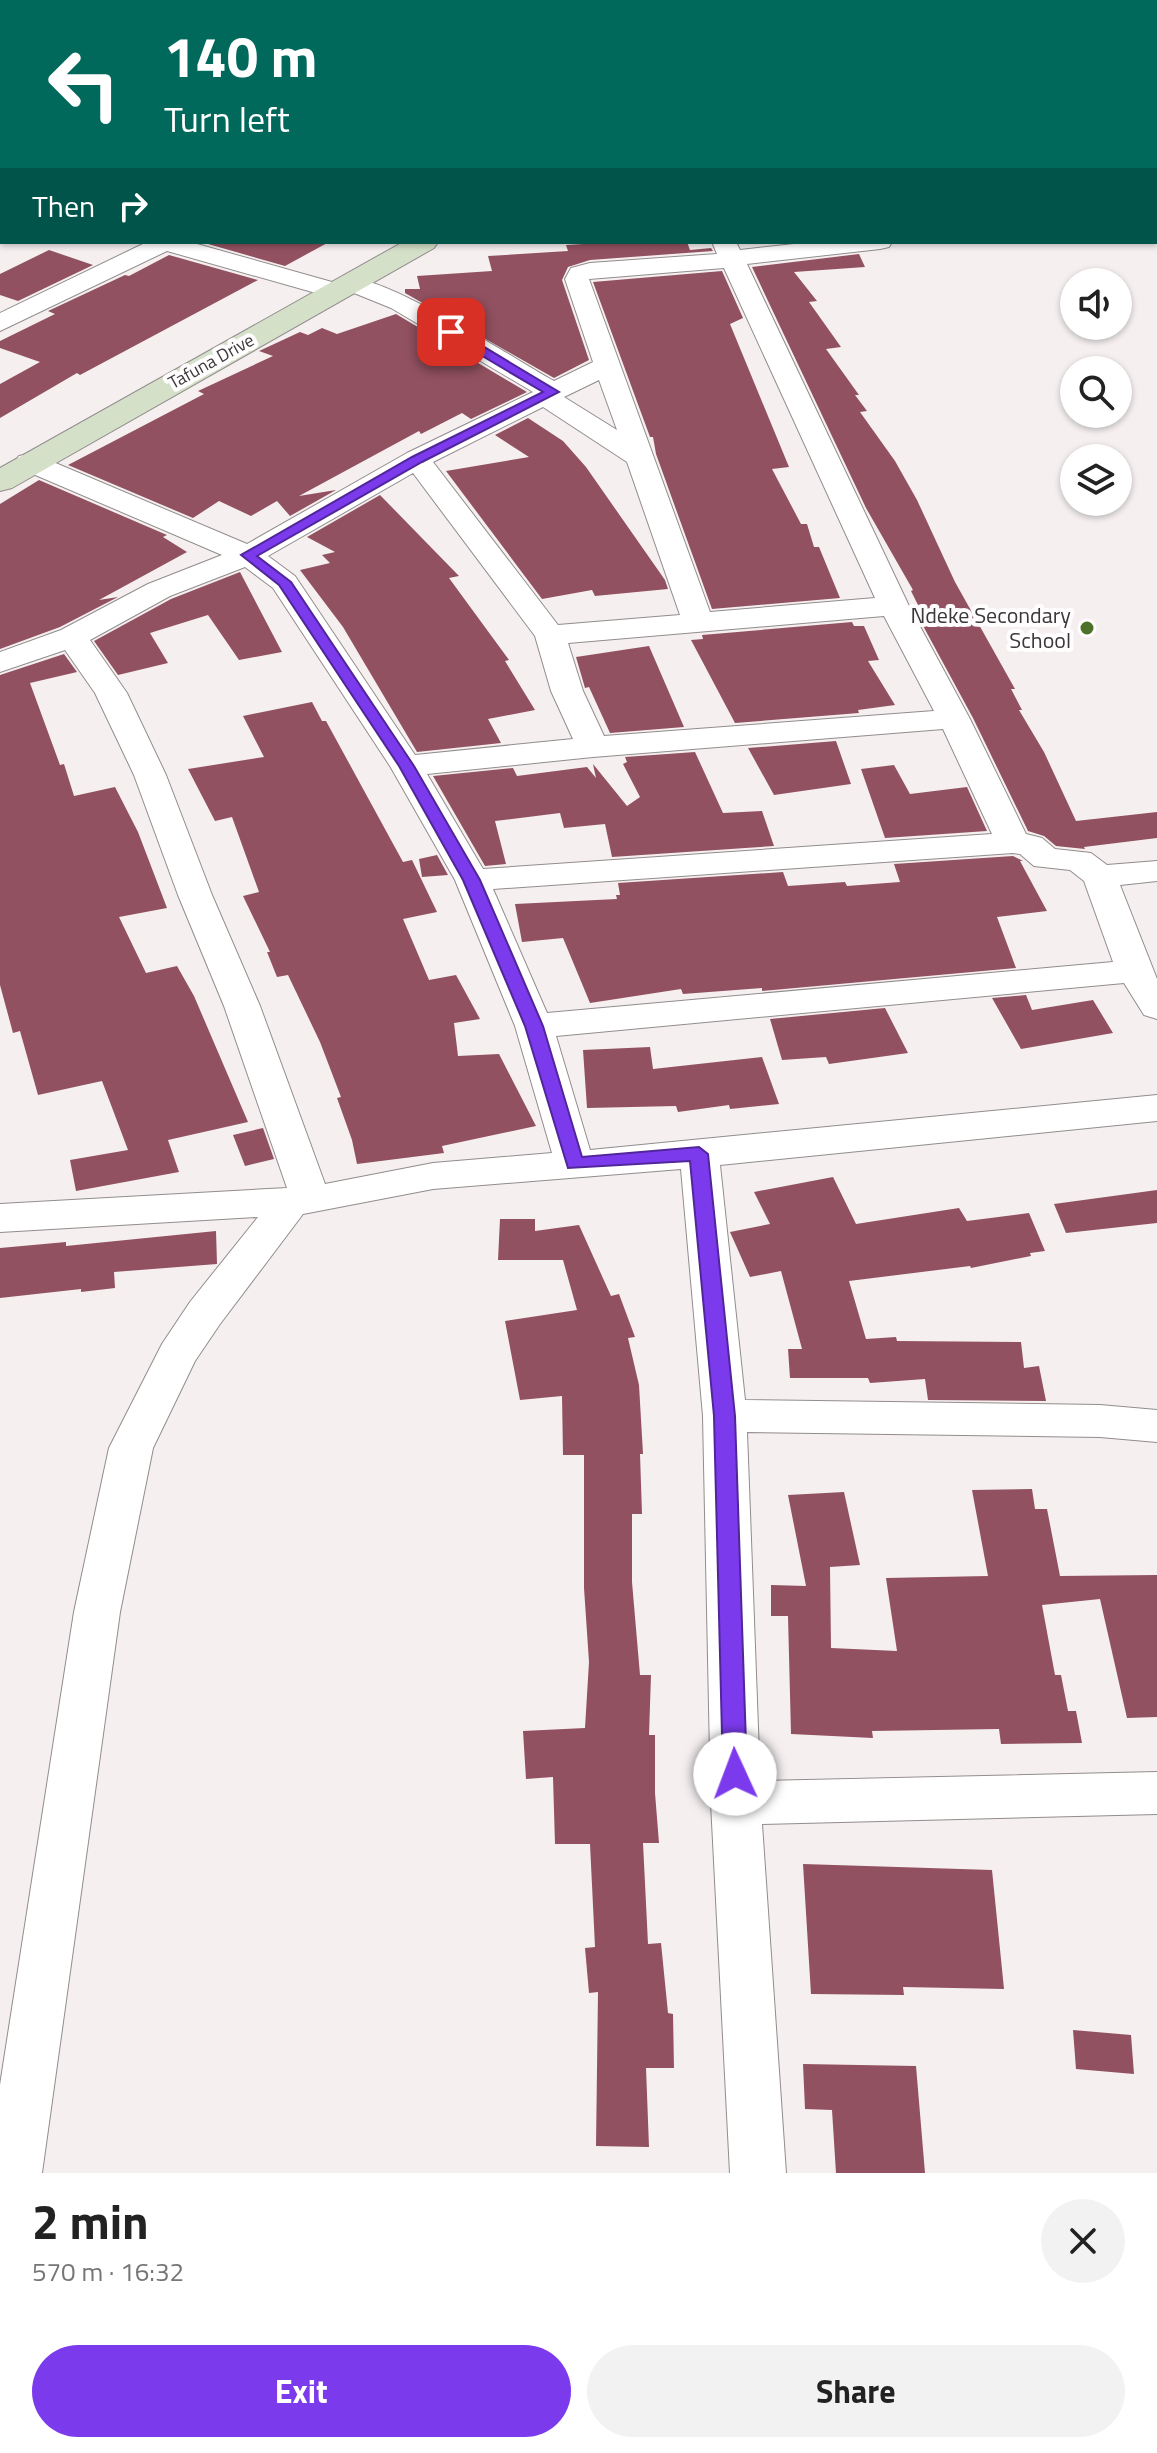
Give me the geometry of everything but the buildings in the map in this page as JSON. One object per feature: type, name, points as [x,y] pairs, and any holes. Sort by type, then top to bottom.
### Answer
[{"type":"main road","name":"Tafuna Drive","points":[[0,481],[420,244]]},
{"type":"street","points":[[0,323],[161,244]]},
{"type":"street","points":[[173,244],[400,303],[548,394],[641,458]]},
{"type":"street","points":[[698,622],[577,279],[580,273],[590,270],[730,253],[853,244]]},
{"type":"street","points":[[730,253],[894,606],[954,719],[1013,843]]},
{"type":"street","points":[[0,663],[72,637],[159,590],[248,555],[417,459],[606,366]]},
{"type":"street","points":[[417,459],[550,635],[567,691],[593,747]]},
{"type":"street","points":[[29,462],[248,555],[284,582],[406,766],[472,880],[534,1026],[575,1164]]},
{"type":"street","points":[[550,635],[894,606]]},
{"type":"street","points":[[72,637],[111,693],[150,775],[195,895],[242,1006],[302,1201]]},
{"type":"street","points":[[406,766],[593,747],[954,719]]},
{"type":"street","points":[[472,880],[1013,843],[1030,845],[1046,859],[1079,860],[1100,876],[1134,971],[1157,1007]]},
{"type":"street","points":[[1100,876],[1157,871]]},
{"type":"street","points":[[534,1026],[1134,971]]},
{"type":"street","points":[[0,1218],[302,1201],[433,1176],[699,1154],[1157,1108]]},
{"type":"street","points":[[699,1154],[725,1416],[736,1803],[758,2173]]},
{"type":"street","points":[[14,2173],[97,1612],[131,1448],[177,1355],[205,1313],[302,1201]]},
{"type":"street","points":[[725,1416],[1100,1421],[1157,1426]]},
{"type":"street","points":[[736,1803],[1157,1793]]},
{"type":"place","name":"Ndeke Secondary School","points":[[1087,628]]},
{"type":"route","points":[[451,332],[553,392],[417,459],[248,555],[284,582],[406,766],[472,880],[534,1026],[575,1164],[699,1154],[725,1416],[735,1774]]}]
